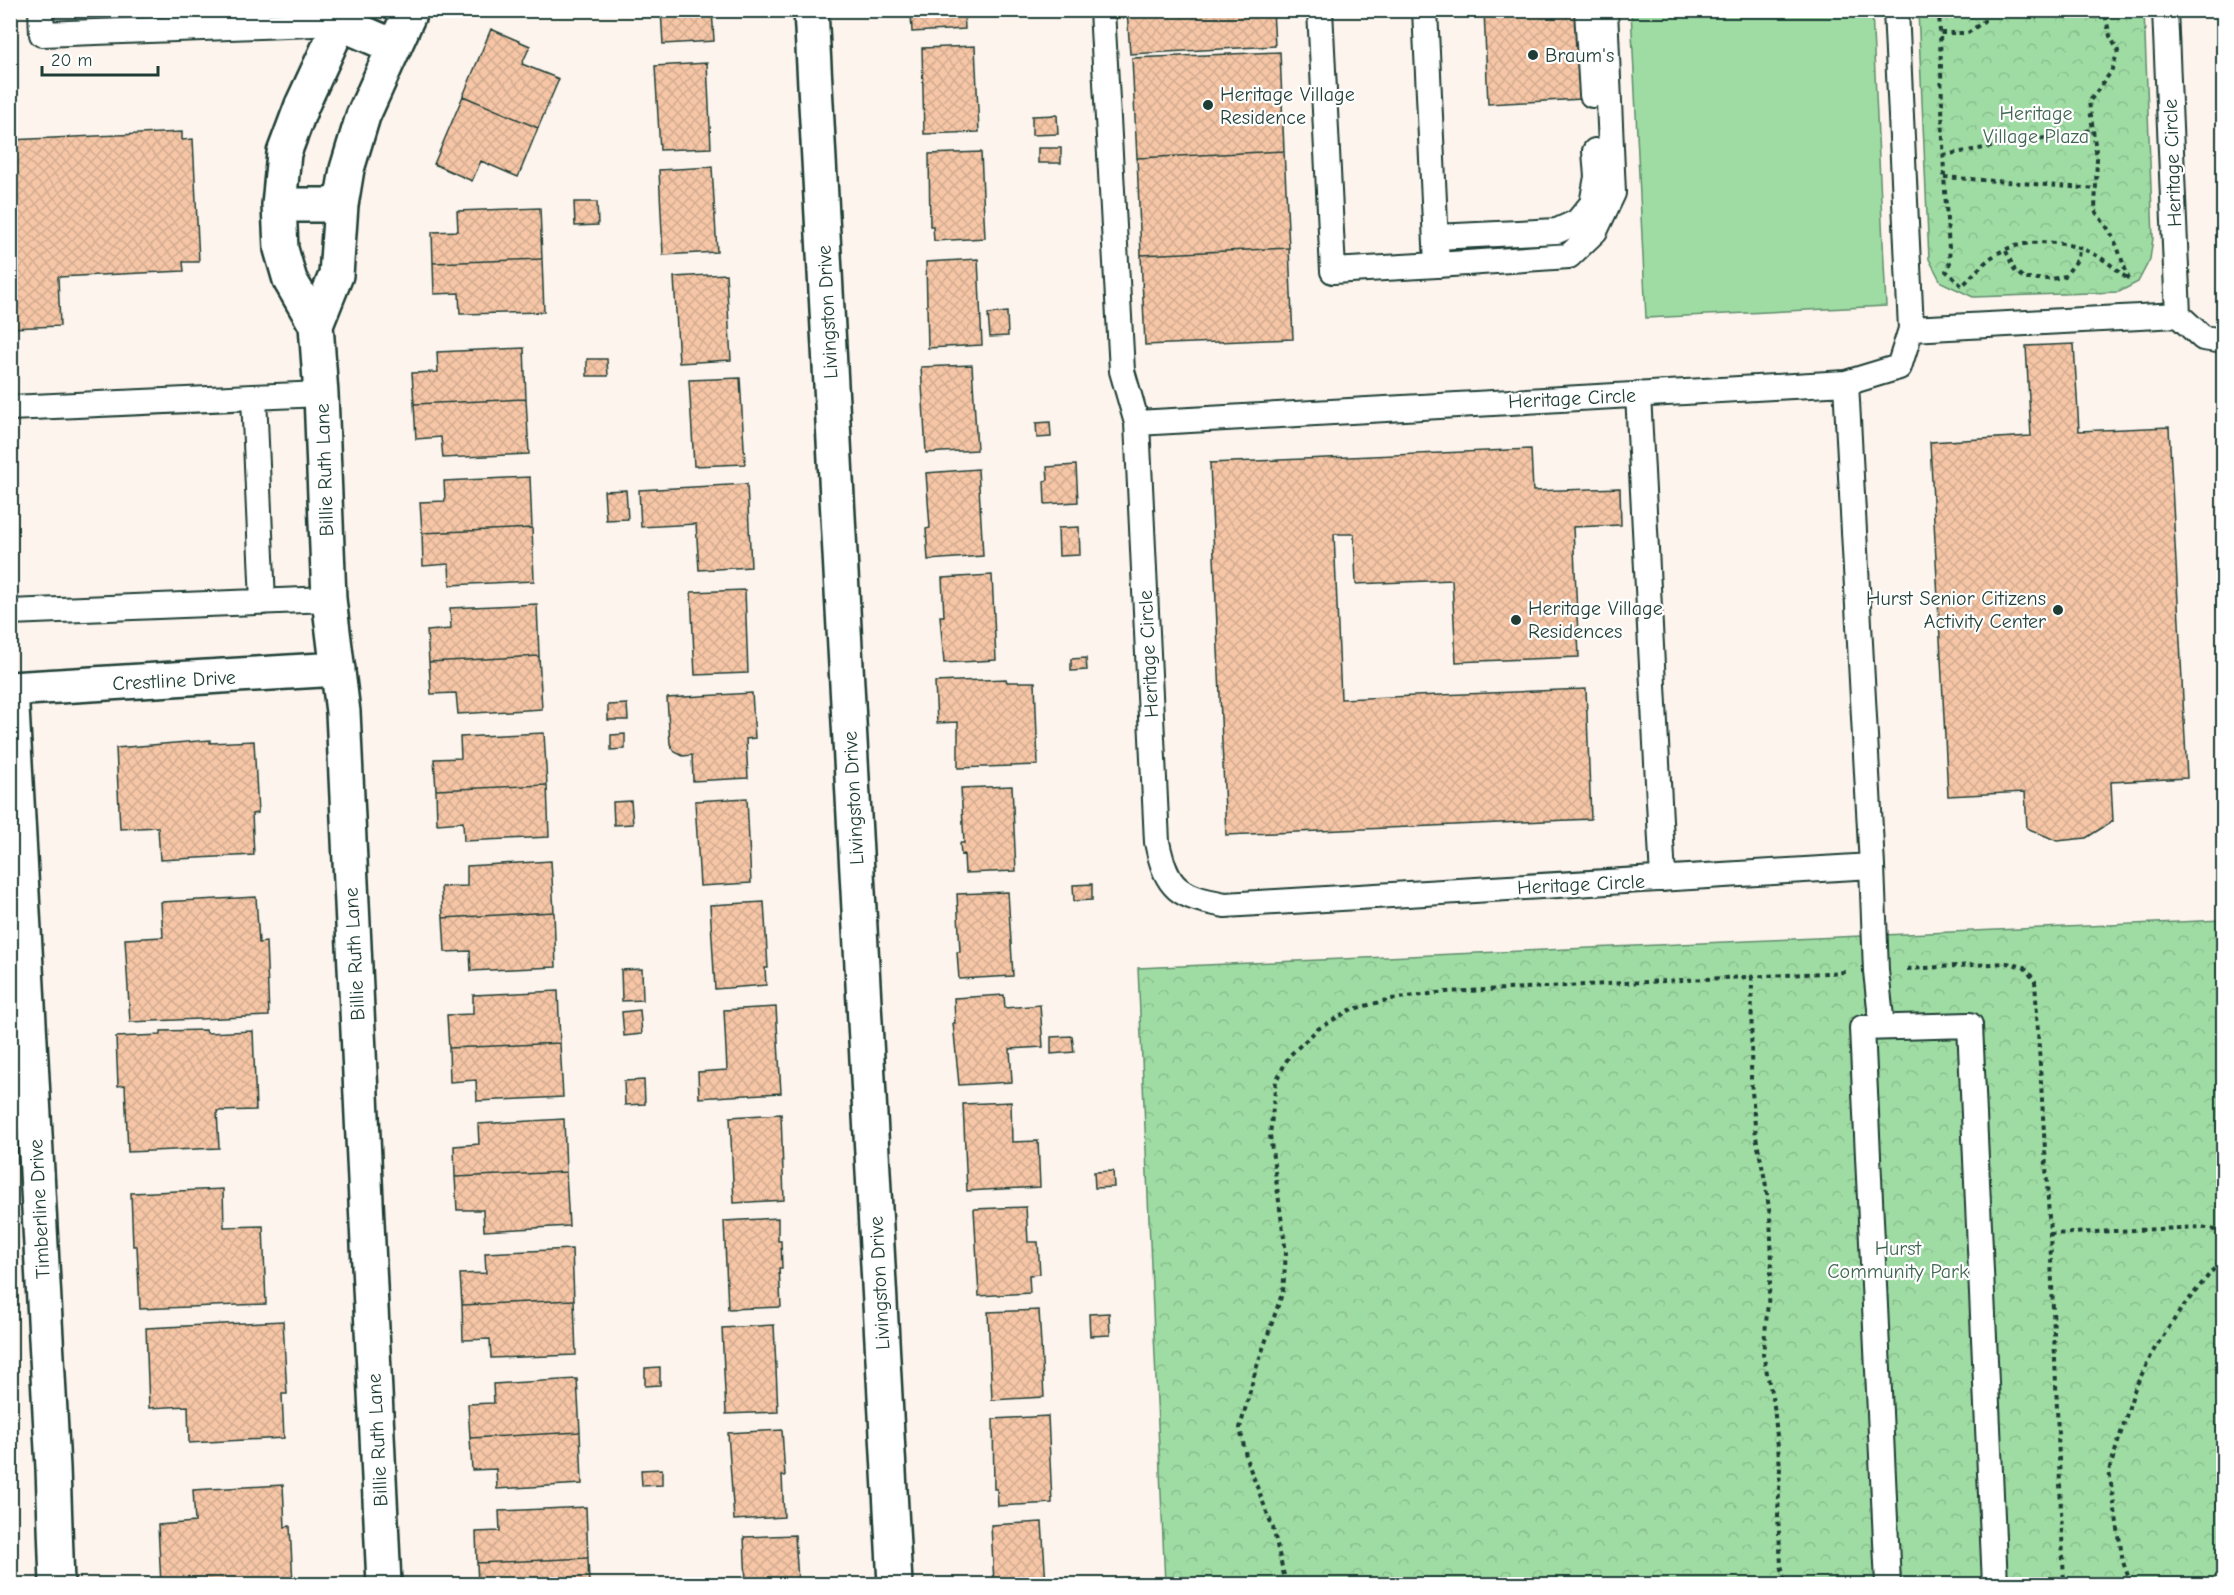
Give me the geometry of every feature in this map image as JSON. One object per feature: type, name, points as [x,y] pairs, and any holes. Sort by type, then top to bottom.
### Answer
[{"type":"street","name":"Billie Ruth Lane","points":[[315,325],[336,275],[340,205],[347,169],[363,116],[411,10]]},
{"type":"street","name":"Livingston Drive","points":[[811,10],[895,1584]]},
{"type":"street","points":[[343,17],[393,46]]},
{"type":"street","name":"Billie Ruth Lane","points":[[343,17],[302,105],[284,153],[279,206],[281,249],[290,280],[315,325],[321,393],[329,599],[345,748],[384,1584]]},
{"type":"street","points":[[279,206],[340,205]]},
{"type":"street","name":"Crestline Drive","points":[[11,689],[338,669]]},
{"type":"street","name":"Timberline Drive","points":[[11,689],[57,1584]]},
{"type":"lane","points":[[41,10],[42,34],[343,17]]},
{"type":"lane","points":[[1102,10],[1122,371],[1137,423]]},
{"type":"lane","points":[[1320,10],[1333,271],[1569,256],[1595,231],[1613,193],[1605,10]]},
{"type":"lane","points":[[1425,10],[1437,265]]},
{"type":"lane","points":[[1436,237],[1557,231],[1577,222],[1592,204],[1597,177],[1587,10]]},
{"type":"lane","name":"Heritage Circle","points":[[1872,866],[1225,905],[1195,899],[1175,887],[1162,867],[1157,842],[1137,423],[1846,383],[1899,367],[1911,329],[1896,10]]},
{"type":"lane","name":"Heritage Circle","points":[[2165,10],[2178,315]]},
{"type":"lane","points":[[1911,329],[2178,315],[2204,338],[2223,341]]},
{"type":"lane","points":[[1846,383],[1876,971],[1882,1027]]},
{"type":"lane","points":[[10,408],[321,393]]},
{"type":"lane","points":[[1638,394],[1663,879]]},
{"type":"lane","points":[[254,397],[263,602]]},
{"type":"lane","points":[[10,612],[329,599]]},
{"type":"lane","points":[[1888,1584],[1862,1028],[1970,1025],[1995,1584]]},
{"type":"path","points":[[1939,10],[1943,155],[1950,263],[1946,271],[1962,286],[1994,255],[2022,245],[2038,243],[2054,243],[2079,248],[2099,257],[2129,280],[2118,246],[2095,211],[2097,158],[2089,102],[2110,72],[2118,51],[2110,36],[2104,10]]},
{"type":"path","points":[[1940,33],[1968,33],[1984,21],[1983,10]]},
{"type":"path","points":[[1943,155],[2093,130]]},
{"type":"path","points":[[1944,177],[2097,189]]},
{"type":"path","points":[[2006,251],[2015,271],[2025,279],[2038,280],[2065,276],[2078,259],[2079,248]]},
{"type":"path","points":[[1286,1584],[1273,1527],[1247,1461],[1240,1428],[1256,1370],[1283,1291],[1286,1253],[1270,1135],[1276,1081],[1289,1056],[1318,1029],[1350,1010],[1391,999],[1458,992],[1752,976],[1751,1080],[1756,1137],[1770,1216],[1772,1262],[1763,1354],[1774,1406],[1780,1467],[1778,1516],[1781,1565],[1786,1584]]},
{"type":"path","points":[[2050,1234],[2202,1227],[2223,1232]]},
{"type":"path","points":[[2131,1584],[2123,1562],[2109,1471],[2135,1388],[2155,1348],[2182,1308],[2217,1265],[2223,1250]]},
{"type":"green space","points":[[1631,11],[1872,11],[1886,306],[1646,318]]},
{"type":"green space","name":"Heritage Village Plaza","points":[[1918,11],[2144,11],[2153,238],[2150,259],[2138,282],[2119,292],[1973,297],[1941,282],[1929,259]]},
{"type":"green space","name":"Hurst Community Park","points":[[2223,920],[2223,1584],[1165,1584],[1138,968]]},
{"type":"building","points":[[661,10],[712,10],[714,41],[663,44]]},
{"type":"building","points":[[903,10],[964,10],[965,29],[912,32],[911,13],[903,13]]},
{"type":"building","name":"Heritage Village Residence","points":[[1127,10],[1273,10],[1275,46],[1130,54]]},
{"type":"building","name":"Braum's","points":[[1484,10],[1578,10],[1582,99],[1488,104]]},
{"type":"building","points":[[491,29],[530,46],[522,64],[559,79],[538,128],[463,96]]},
{"type":"building","points":[[975,46],[979,132],[924,134],[922,48]]},
{"type":"building","name":"Heritage Village Residence","points":[[1280,52],[1284,151],[1137,158],[1132,58]]},
{"type":"building","points":[[707,63],[711,148],[660,150],[655,66]]},
{"type":"building","points":[[463,96],[538,128],[518,177],[481,161],[472,181],[434,164]]},
{"type":"building","points":[[1057,115],[1058,134],[1032,135],[1032,116]]},
{"type":"building","points":[[182,132],[182,140],[193,139],[199,262],[183,262],[184,271],[58,277],[60,326],[10,328],[10,140]]},
{"type":"building","points":[[1038,148],[1061,148],[1061,163],[1038,163]]},
{"type":"building","name":"Heritage Village Residence","points":[[1284,151],[1289,248],[1141,255],[1137,158]]},
{"type":"building","points":[[981,152],[985,238],[934,241],[933,226],[930,226],[929,154]]},
{"type":"building","points":[[712,167],[717,252],[663,255],[659,170]]},
{"type":"building","points":[[574,202],[597,202],[598,225],[575,226]]},
{"type":"building","points":[[540,208],[542,259],[433,263],[432,232],[458,231],[457,211]]},
{"type":"building","points":[[1289,248],[1293,339],[1145,345],[1141,255]]},
{"type":"building","points":[[542,259],[544,312],[460,314],[459,293],[434,294],[433,263]]},
{"type":"building","points":[[978,259],[982,345],[928,348],[926,262]]},
{"type":"building","points":[[726,274],[731,360],[679,363],[674,277]]},
{"type":"building","points":[[1007,312],[1008,336],[990,337],[988,314]]},
{"type":"building","name":"Hurst Senior Citizens Activity Center","points":[[2074,344],[2079,431],[2169,427],[2187,778],[2111,782],[2113,821],[2086,838],[2057,841],[2027,828],[2025,792],[1948,796],[1930,442],[2031,436],[2026,346]]},
{"type":"building","points":[[524,348],[526,399],[414,404],[412,373],[438,372],[437,352]]},
{"type":"building","points":[[587,359],[607,359],[608,376],[587,376]]},
{"type":"building","points":[[972,365],[977,450],[926,453],[921,367]]},
{"type":"building","points":[[740,378],[745,464],[694,466],[689,380]]},
{"type":"building","points":[[526,399],[529,454],[443,458],[441,437],[416,439],[414,404]]},
{"type":"building","points":[[1050,422],[1051,437],[1037,438],[1036,423]]},
{"type":"building","name":"Heritage Village Residences","points":[[1531,449],[1533,491],[1620,488],[1621,525],[1573,527],[1579,657],[1456,662],[1452,580],[1356,584],[1354,534],[1334,534],[1341,699],[1586,689],[1591,819],[1226,835],[1210,463]]},
{"type":"building","points":[[1076,465],[1078,502],[1045,504],[1044,481],[1048,480],[1047,467]]},
{"type":"building","points":[[978,469],[983,556],[928,560],[926,529],[930,528],[926,473]]},
{"type":"building","points":[[530,477],[532,528],[422,533],[420,502],[445,501],[444,481]]},
{"type":"building","points":[[747,484],[751,567],[699,570],[696,524],[641,527],[639,490]]},
{"type":"building","points":[[626,490],[628,519],[606,520],[604,491]]},
{"type":"building","points":[[1079,527],[1080,555],[1059,556],[1058,528]]},
{"type":"building","points":[[532,528],[534,581],[450,585],[449,564],[423,566],[422,533]]},
{"type":"building","points":[[992,575],[996,660],[944,663],[940,616],[944,616],[942,578]]},
{"type":"building","points":[[745,590],[748,673],[695,675],[691,592]]},
{"type":"building","points":[[537,604],[539,656],[429,662],[427,631],[451,629],[450,608]]},
{"type":"building","points":[[539,656],[542,709],[458,714],[456,693],[431,694],[429,662]]},
{"type":"building","points":[[1086,658],[1087,670],[1071,671],[1071,659]]},
{"type":"building","points":[[1006,679],[1007,682],[1035,682],[1038,765],[958,768],[958,722],[937,723],[935,682]]},
{"type":"building","points":[[752,693],[755,738],[746,739],[748,778],[693,781],[692,755],[683,756],[675,752],[670,744],[667,698]]},
{"type":"building","points":[[627,704],[628,720],[608,720],[608,705]]},
{"type":"building","points":[[544,733],[547,785],[436,790],[434,759],[461,758],[460,737]]},
{"type":"building","points":[[625,734],[625,749],[611,750],[611,735]]},
{"type":"building","points":[[210,740],[210,743],[254,741],[258,813],[252,814],[254,855],[160,860],[158,827],[120,829],[116,748]]},
{"type":"building","points":[[547,785],[549,837],[464,841],[463,822],[437,824],[436,790]]},
{"type":"building","points":[[1012,786],[1016,871],[965,873],[964,854],[961,855],[960,843],[964,843],[961,788]]},
{"type":"building","points":[[747,798],[751,883],[700,886],[695,801]]},
{"type":"building","points":[[631,801],[633,824],[614,825],[613,802]]},
{"type":"building","points":[[551,861],[554,912],[443,918],[441,887],[467,886],[467,866]]},
{"type":"building","points":[[1092,884],[1092,900],[1074,901],[1073,885]]},
{"type":"building","points":[[1008,892],[1013,976],[959,979],[957,894]]},
{"type":"building","points":[[256,897],[259,943],[266,942],[269,1016],[130,1022],[125,939],[163,937],[161,902]]},
{"type":"building","points":[[764,902],[768,968],[765,968],[766,985],[715,989],[710,905]]},
{"type":"building","points":[[554,912],[556,967],[471,971],[470,951],[445,952],[443,918]]},
{"type":"building","points":[[642,969],[643,1000],[622,1001],[621,970]]},
{"type":"building","points":[[558,991],[560,1043],[449,1048],[447,1015],[473,1014],[473,995]]},
{"type":"building","points":[[1004,995],[1005,1008],[1040,1005],[1043,1047],[1010,1049],[1012,1082],[959,1085],[953,1023],[955,1023],[954,998]]},
{"type":"building","points":[[776,1007],[781,1093],[699,1098],[698,1072],[727,1070],[724,1010]]},
{"type":"building","points":[[640,1010],[642,1034],[624,1036],[622,1012]]},
{"type":"building","points":[[206,1030],[207,1033],[253,1031],[256,1110],[217,1111],[219,1148],[128,1152],[125,1085],[118,1086],[116,1037],[161,1035],[161,1031]]},
{"type":"building","points":[[1072,1036],[1074,1052],[1051,1054],[1051,1037]]},
{"type":"building","points":[[560,1043],[563,1097],[477,1101],[476,1080],[450,1082],[449,1048]]},
{"type":"building","points":[[644,1080],[645,1104],[625,1105],[624,1081]]},
{"type":"building","points":[[1011,1102],[1012,1142],[1038,1141],[1040,1187],[967,1191],[963,1104]]},
{"type":"building","points":[[781,1114],[784,1200],[734,1203],[730,1117]]},
{"type":"building","points":[[564,1119],[566,1172],[455,1177],[454,1146],[479,1144],[478,1124]]},
{"type":"building","points":[[1113,1171],[1114,1187],[1095,1188],[1094,1172]]},
{"type":"building","points":[[566,1172],[569,1226],[484,1231],[483,1210],[457,1210],[455,1177]]},
{"type":"building","points":[[223,1189],[224,1227],[263,1226],[266,1304],[140,1309],[137,1246],[133,1246],[131,1193]]},
{"type":"building","points":[[1026,1207],[1028,1242],[1038,1242],[1040,1274],[1029,1275],[1030,1293],[979,1296],[974,1209]]},
{"type":"building","points":[[778,1218],[778,1241],[781,1241],[782,1268],[779,1268],[781,1307],[728,1309],[724,1221]]},
{"type":"building","points":[[572,1249],[574,1300],[462,1305],[460,1274],[486,1273],[485,1253]]},
{"type":"building","points":[[574,1300],[576,1355],[491,1358],[490,1339],[463,1340],[462,1305]]},
{"type":"building","points":[[1039,1310],[1044,1397],[992,1400],[988,1312]]},
{"type":"building","points":[[1109,1313],[1110,1335],[1090,1336],[1089,1314]]},
{"type":"building","points":[[283,1321],[287,1394],[282,1394],[284,1438],[189,1443],[188,1406],[149,1408],[146,1328]]},
{"type":"building","points":[[774,1325],[778,1412],[726,1414],[722,1328]]},
{"type":"building","points":[[660,1367],[660,1385],[645,1386],[645,1368]]},
{"type":"building","points":[[577,1379],[580,1432],[470,1438],[468,1404],[494,1403],[493,1384]]},
{"type":"building","points":[[1048,1416],[1052,1503],[998,1506],[997,1489],[994,1489],[993,1419]]},
{"type":"building","points":[[782,1430],[785,1476],[782,1476],[784,1517],[734,1520],[728,1433]]},
{"type":"building","points":[[580,1432],[582,1484],[497,1489],[496,1469],[472,1470],[470,1438]]},
{"type":"building","points":[[662,1469],[662,1485],[642,1486],[641,1470]]},
{"type":"building","points":[[283,1485],[285,1527],[290,1526],[293,1584],[161,1584],[158,1525],[195,1522],[193,1490]]},
{"type":"building","points":[[586,1507],[588,1558],[477,1563],[476,1532],[500,1531],[499,1511]]},
{"type":"building","points":[[1042,1522],[1046,1584],[994,1584],[991,1525]]},
{"type":"building","points":[[795,1535],[800,1584],[746,1584],[744,1537]]},
{"type":"building","points":[[588,1558],[589,1584],[478,1584],[477,1563]]},
{"type":"place","name":"Braum's","points":[[1533,55]]},
{"type":"place","name":"Heritage Village Residence","points":[[1208,105]]},
{"type":"place","name":"Hurst Senior Citizens Activity Center","points":[[2058,610]]},
{"type":"place","name":"Heritage Village Residences","points":[[1516,620]]}]
